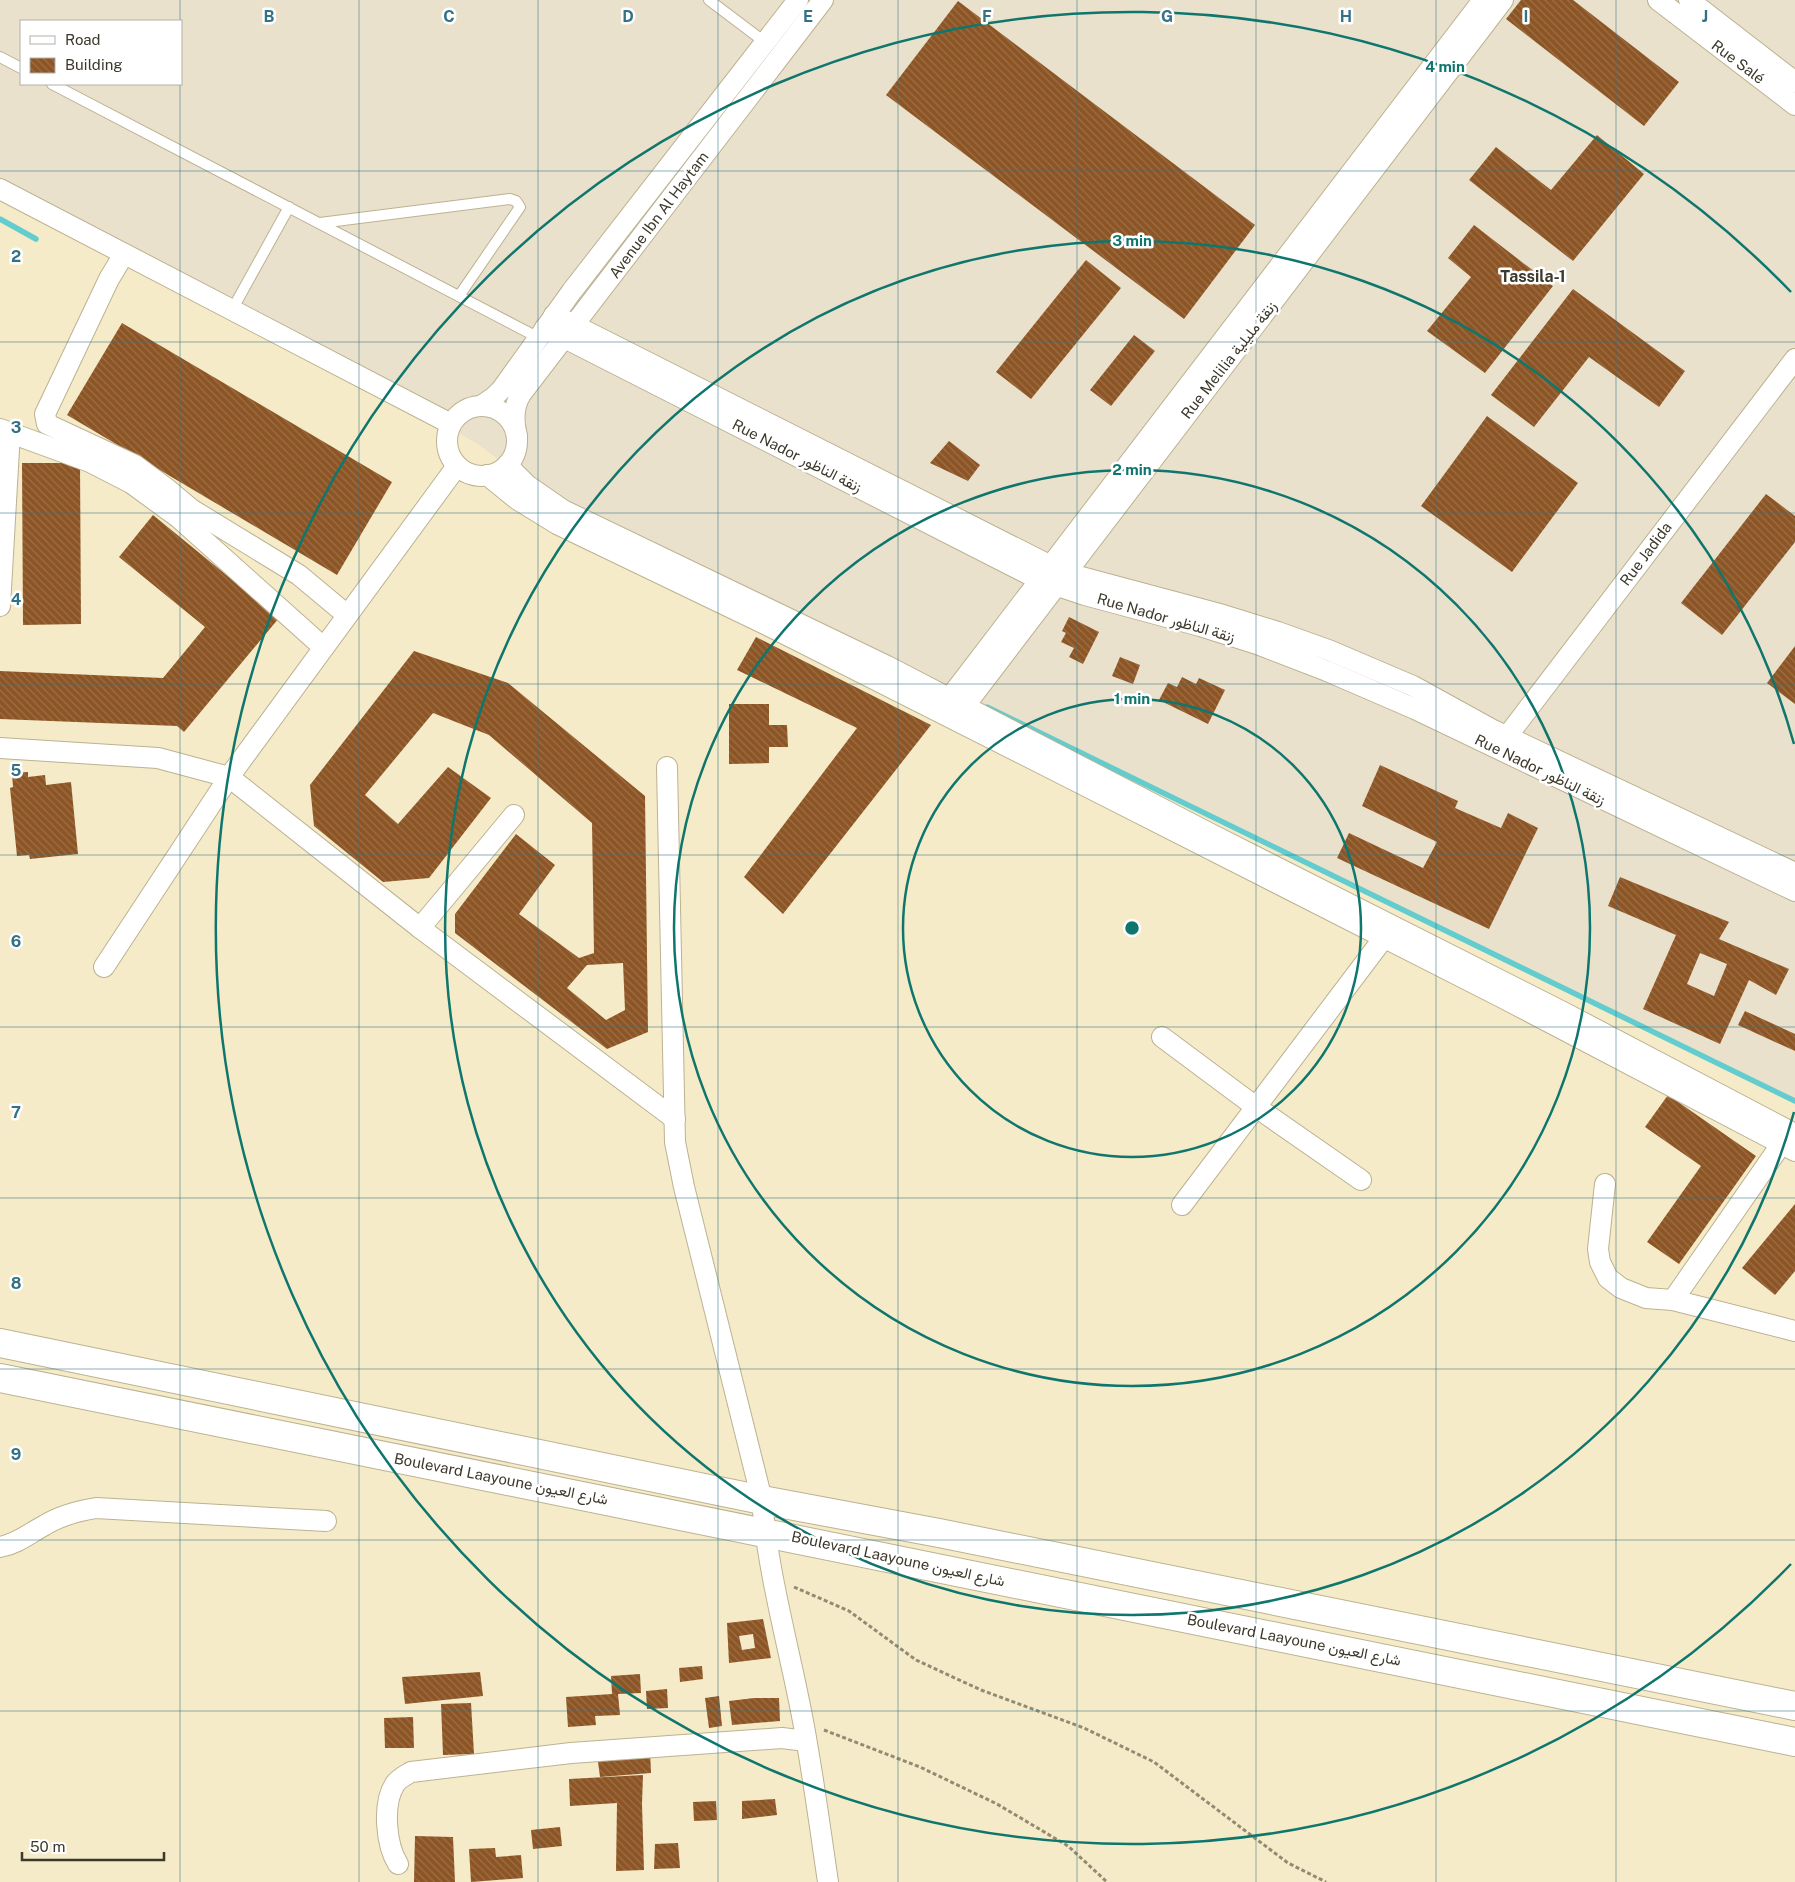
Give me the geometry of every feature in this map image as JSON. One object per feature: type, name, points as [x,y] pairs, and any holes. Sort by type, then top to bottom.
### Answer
[{"type":"street","name":"Rue Melilia زنقة مليلية","points":[[952,709],[1483,0]]},
{"type":"street","name":"Rue Melilia زنقة مليلية","points":[[1053,576],[1504,0]]},
{"type":"street","name":"Rue Salé","points":[[1658,0],[1795,105]]},
{"type":"street","name":"Rue Salé","points":[[1690,0],[1795,82]]},
{"type":"street","name":"Avenue Ibn Al Haytam","points":[[481,406],[502,389],[546,327],[796,2]]},
{"type":"street","points":[[796,2],[817,8]]},
{"type":"street","name":"Avenue Ibn Al Haytam","points":[[517,436],[514,426],[514,415],[518,399],[817,8]]},
{"type":"street","points":[[0,189],[451,424]]},
{"type":"street","points":[[124,254],[110,279],[45,418],[49,426],[94,454],[179,518],[323,647]]},
{"type":"street","name":"Rue Nador زنقة الناظور","points":[[546,327],[1053,576],[1223,615],[1331,651],[1413,686],[1507,745],[1795,891]]},
{"type":"street","name":"Rue Jadida","points":[[1507,745],[1795,359]]},
{"type":"street","name":"Rue Jadida","points":[[1507,745],[1795,382]]},
{"type":"street","points":[[481,406],[488,406],[507,416],[517,436],[513,457],[507,466],[498,472],[487,475],[466,472],[457,466],[447,447],[447,435],[451,424],[458,415],[467,409],[481,406]]},
{"type":"street","points":[[0,606],[5,430],[135,465],[191,508],[299,575],[347,615]]},
{"type":"street","points":[[104,967],[229,776],[457,466]]},
{"type":"street","points":[[507,466],[527,485],[564,510],[887,666],[952,709]]},
{"type":"street","points":[[487,475],[518,500],[557,524],[767,625],[952,709],[1791,1140],[1673,1300]]},
{"type":"street","name":"Rue Nador زنقة الناظور","points":[[1507,745],[1795,873]]},
{"type":"street","points":[[0,748],[158,758],[229,776],[420,928],[675,1119]]},
{"type":"street","points":[[667,767],[675,1142],[684,1187],[762,1500],[764,1532],[804,1731],[828,1882]]},
{"type":"street","points":[[420,928],[514,815]]},
{"type":"street","points":[[1182,1205],[1388,932]]},
{"type":"street","points":[[1162,1037],[1256,1107],[1361,1180]]},
{"type":"street","points":[[1605,1184],[1598,1249],[1600,1262],[1608,1278],[1621,1288],[1646,1298],[1673,1300],[1795,1331]]},
{"type":"street","name":"Boulevard Laayoune شارع العيون","points":[[0,1343],[762,1500],[939,1533],[1795,1706]]},
{"type":"street","name":"Boulevard Laayoune شارع العيون","points":[[0,1378],[1795,1742]]},
{"type":"street","points":[[0,1547],[30,1535],[58,1517],[96,1508],[326,1521]]},
{"type":"street","points":[[398,1864],[393,1856],[388,1837],[387,1802],[396,1782],[411,1772],[571,1753],[782,1738],[804,1731]]},
{"type":"lane","points":[[709,0],[766,43]]},
{"type":"lane","points":[[0,56],[20,67]]},
{"type":"lane","points":[[54,85],[459,296],[546,327],[566,337]]},
{"type":"lane","points":[[320,224],[510,199],[516,200],[520,207],[459,296]]},
{"type":"lane","points":[[232,310],[289,207]]},
{"type":"path","points":[[773,1578],[849,1611],[916,1660],[981,1690],[1084,1728],[1154,1762],[1288,1863],[1326,1882]]},
{"type":"path","points":[[804,1731],[920,1767],[997,1804],[1068,1846],[1107,1882]]},
{"type":"shaded area","points":[[0,0],[1795,0],[1795,1101],[565,509],[479,445],[391,394],[0,179]]},
{"type":"building","points":[[1521,0],[1573,0],[1679,82],[1644,126],[1506,19]]},
{"type":"building","points":[[958,1],[1255,225],[1184,319],[886,95]]},
{"type":"building","points":[[1597,135],[1644,174],[1573,261],[1469,180],[1496,147],[1551,190]]},
{"type":"building","points":[[1474,225],[1553,286],[1485,373],[1427,331],[1471,277],[1448,258]]},
{"type":"building","points":[[1086,260],[1121,288],[1031,399],[996,372]]},
{"type":"building","points":[[1573,289],[1685,371],[1659,407],[1589,357],[1534,427],[1491,395]]},
{"type":"building","points":[[122,323],[392,482],[337,575],[67,415]]},
{"type":"building","points":[[1134,335],[1155,351],[1111,406],[1090,390]]},
{"type":"building","points":[[1487,416],[1578,483],[1512,572],[1421,506]]},
{"type":"building","points":[[949,441],[980,465],[968,481],[930,463]]},
{"type":"building","points":[[22,463],[80,463],[81,624],[23,625]]},
{"type":"building","points":[[1766,494],[1795,516],[1795,542],[1722,635],[1681,603]]},
{"type":"building","points":[[153,515],[279,618],[184,732],[177,726],[0,719],[0,671],[163,678],[205,627],[119,557]]},
{"type":"building","points":[[1069,617],[1099,632],[1083,664],[1069,657],[1074,648],[1061,642],[1066,633],[1062,631]]},
{"type":"building","points":[[756,637],[931,725],[783,914],[744,877],[857,728],[737,670]]},
{"type":"building","points":[[1795,646],[1795,704],[1767,683]]},
{"type":"building","points":[[414,651],[508,683],[645,796],[648,1032],[607,1049],[455,933],[455,914],[516,834],[555,865],[519,914],[579,958],[594,953],[592,823],[489,735],[433,713],[365,795],[398,824],[448,767],[491,798],[429,878],[383,882],[314,826],[310,785]],"holes":[[[623,963],[625,1010],[606,1020],[567,988],[587,965]]]},
{"type":"building","points":[[1120,657],[1140,665],[1133,684],[1112,676]]},
{"type":"building","points":[[1182,677],[1196,684],[1199,678],[1225,690],[1208,724],[1159,700],[1168,683],[1177,687]]},
{"type":"building","points":[[729,704],[769,704],[769,725],[787,725],[788,747],[769,747],[769,763],[729,764]]},
{"type":"building","points":[[1380,765],[1458,801],[1455,808],[1501,828],[1508,813],[1538,828],[1489,929],[1337,858],[1349,833],[1423,868],[1437,842],[1362,806]]},
{"type":"building","points":[[28,772],[28,777],[45,775],[46,785],[71,782],[78,854],[30,859],[29,855],[17,856],[10,788],[13,787],[12,773]]},
{"type":"building","points":[[1620,877],[1729,922],[1719,939],[1789,969],[1776,995],[1749,980],[1720,1044],[1643,1009],[1676,935],[1608,906]],"holes":[[[1700,953],[1727,964],[1714,996],[1687,984]]]},
{"type":"building","points":[[1745,1011],[1795,1034],[1795,1051],[1738,1025]]},
{"type":"building","points":[[1668,1095],[1756,1156],[1679,1264],[1647,1242],[1701,1166],[1645,1127]]},
{"type":"building","points":[[1795,1204],[1795,1271],[1775,1295],[1742,1268]]},
{"type":"building","points":[[763,1619],[771,1658],[729,1663],[727,1623]],"holes":[[[753,1634],[755,1648],[742,1650],[739,1636]]]},
{"type":"building","points":[[702,1666],[703,1679],[680,1682],[679,1668]]},
{"type":"building","points":[[480,1672],[483,1696],[405,1704],[402,1677]]},
{"type":"building","points":[[640,1674],[641,1693],[618,1694],[620,1715],[595,1716],[596,1725],[568,1727],[566,1697],[612,1694],[611,1676]]},
{"type":"building","points":[[667,1689],[668,1708],[647,1709],[646,1691]]},
{"type":"building","points":[[719,1696],[722,1726],[709,1728],[705,1698]]},
{"type":"building","points":[[779,1698],[780,1721],[732,1725],[729,1701]]},
{"type":"building","points":[[471,1703],[474,1754],[443,1755],[441,1704]]},
{"type":"building","points":[[413,1717],[414,1748],[385,1748],[384,1718]]},
{"type":"building","points":[[650,1750],[651,1773],[600,1777],[597,1754]]},
{"type":"building","points":[[643,1775],[644,1870],[616,1871],[617,1803],[570,1806],[569,1779]]},
{"type":"building","points":[[775,1799],[777,1815],[742,1819],[742,1801]]},
{"type":"building","points":[[716,1801],[717,1820],[694,1821],[693,1802]]},
{"type":"building","points":[[560,1827],[562,1846],[533,1849],[531,1830]]},
{"type":"building","points":[[415,1836],[453,1837],[455,1882],[414,1882]]},
{"type":"building","points":[[678,1843],[680,1868],[654,1869],[655,1844]]},
{"type":"building","points":[[495,1848],[496,1857],[521,1855],[523,1878],[471,1882],[469,1849]]},
{"type":"waterway","points":[[0,219],[36,239]]},
{"type":"waterway","points":[[987,707],[1795,1101]]},
{"type":"district","name":"Tassila-1","points":[[1533,276]]}]
